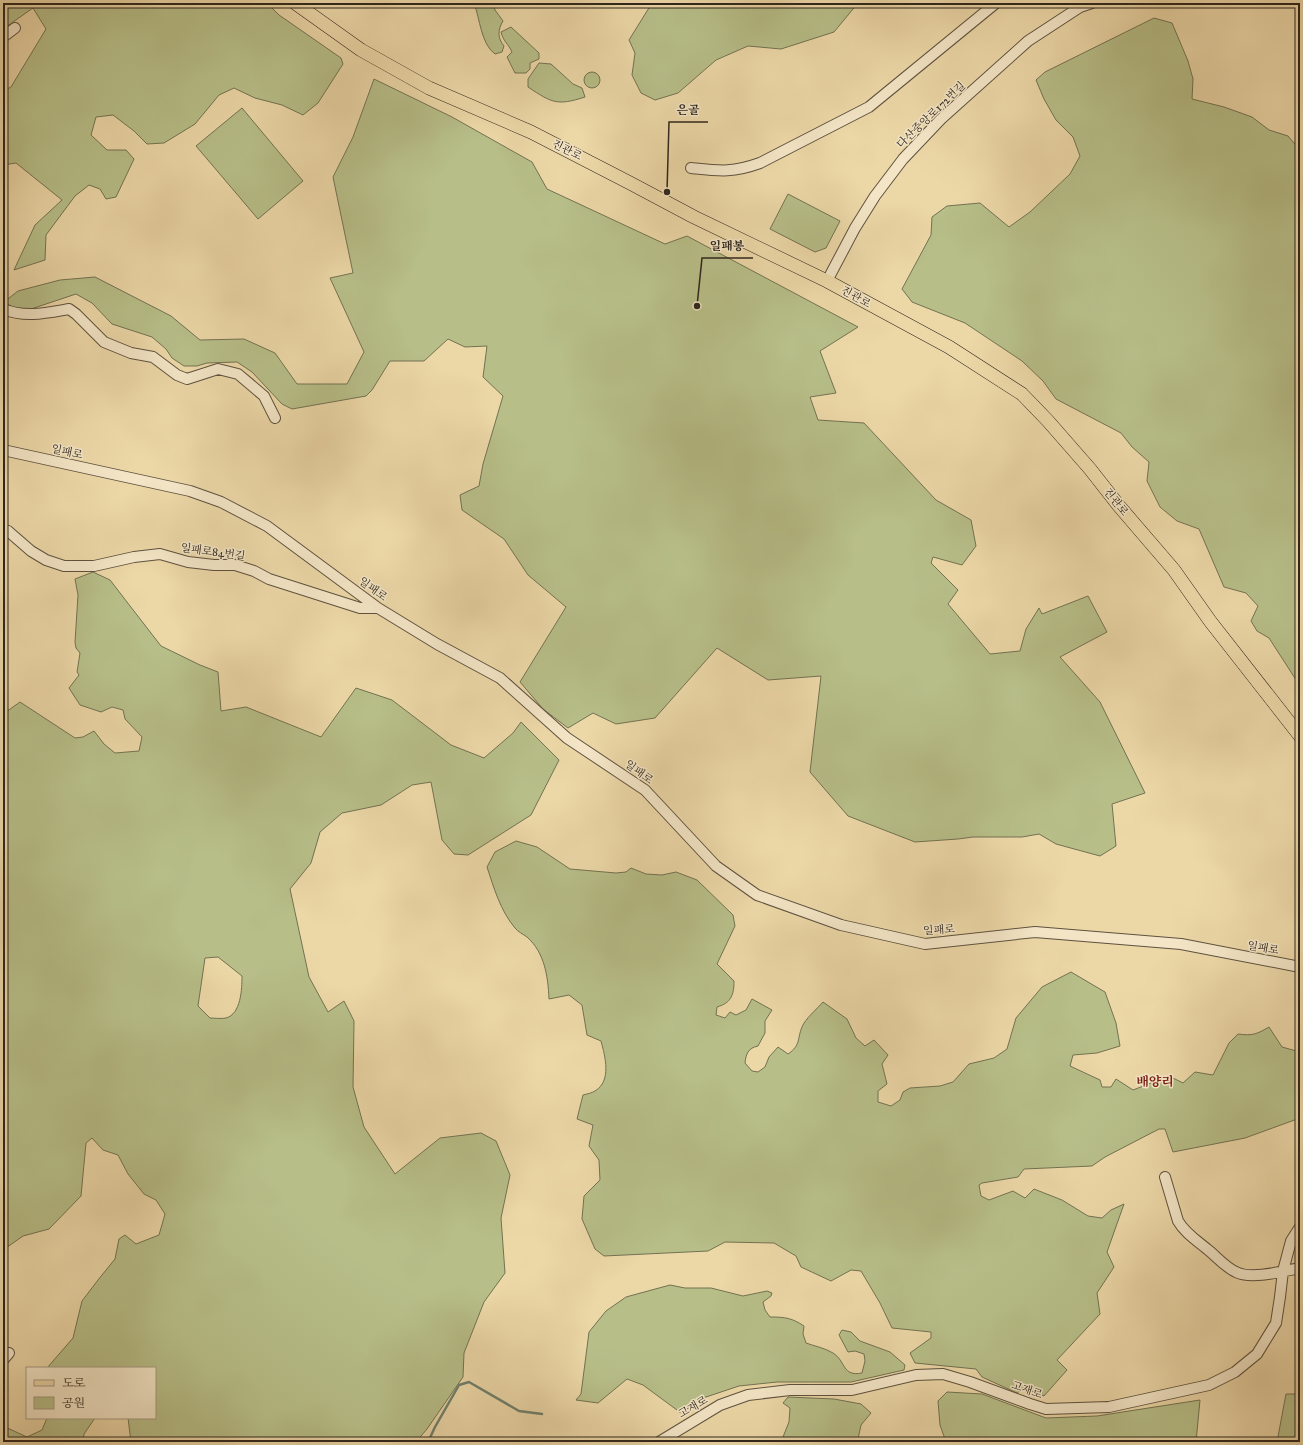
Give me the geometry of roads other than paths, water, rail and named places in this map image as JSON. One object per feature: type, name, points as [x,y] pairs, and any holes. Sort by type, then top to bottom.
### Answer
[{"type":"main road","name":"진관로","points":[[296,3],[362,50],[429,88],[531,132],[694,218],[827,281],[948,347],[1022,394],[1090,469],[1119,506],[1174,570],[1210,621],[1300,736]]},
{"type":"street","points":[[691,168],[728,171],[749,167],[760,163],[851,117],[869,107],[996,3]]},
{"type":"street","name":"다산중앙로172번길","points":[[827,281],[855,228],[875,196],[903,159],[941,119],[1028,41],[1080,7],[1092,3]]},
{"type":"street","points":[[3,37],[15,28]]},
{"type":"street","points":[[3,309],[22,315],[69,309],[104,342],[131,353],[152,357],[177,375],[187,379],[218,369],[238,374],[264,396],[276,418]]},
{"type":"street","name":"일패로","points":[[3,450],[190,492],[221,502],[267,526],[378,608],[437,644],[500,678],[567,738],[645,790],[716,866],[757,895],[840,925],[925,944],[1035,932],[1182,944],[1300,966]]},
{"type":"street","name":"일패로84번길","points":[[3,529],[8,531],[32,552],[46,560],[64,566],[94,566],[160,554],[188,562],[214,565],[235,565],[254,570],[269,579],[360,608],[378,608]]},
{"type":"street","points":[[1166,1177],[1178,1221],[1181,1226],[1188,1234],[1233,1271],[1238,1274],[1253,1275],[1300,1268]]},
{"type":"street","name":"고재로","points":[[659,1442],[720,1405],[748,1395],[790,1390],[852,1390],[916,1374],[943,1374],[1046,1409],[1109,1407],[1209,1385],[1235,1372],[1257,1354],[1276,1323],[1283,1271],[1291,1241],[1300,1227]]},
{"type":"waterway","points":[[428,1442],[459,1385],[469,1382],[519,1411],[542,1414]]},
{"type":"place","name":"은골","points":[[667,192]]},
{"type":"place","name":"일패봉","points":[[697,306]]},
{"type":"district","name":"배양리","points":[[1155,1082]]}]
